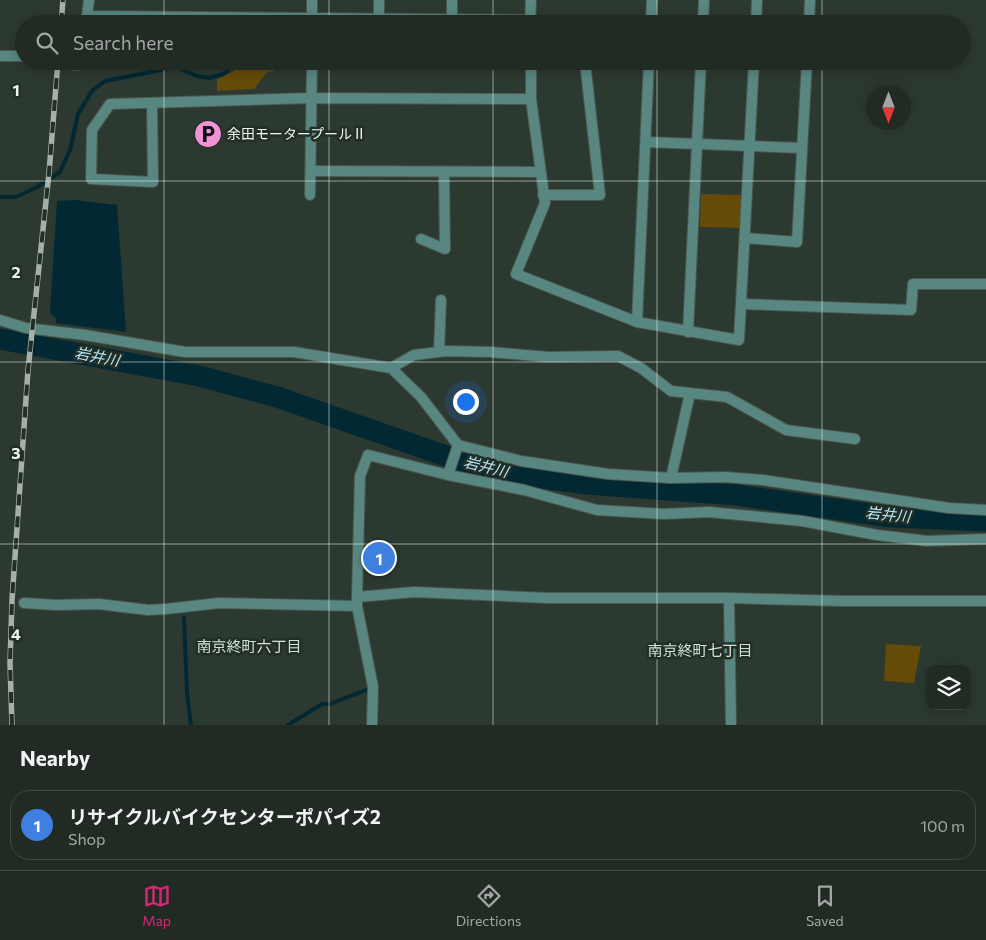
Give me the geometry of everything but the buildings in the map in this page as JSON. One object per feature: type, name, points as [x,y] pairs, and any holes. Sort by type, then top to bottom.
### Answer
[{"type":"street","points":[[88,15],[89,0]]},
{"type":"street","points":[[312,0],[312,15]]},
{"type":"street","points":[[379,0],[379,15]]},
{"type":"street","points":[[452,0],[452,15]]},
{"type":"street","points":[[530,0],[530,15]]},
{"type":"street","points":[[651,15],[652,0]]},
{"type":"street","points":[[703,15],[704,0]]},
{"type":"street","points":[[756,15],[757,0]]},
{"type":"street","points":[[809,15],[810,0]]},
{"type":"street","points":[[0,56],[15,56]]},
{"type":"street","points":[[310,195],[312,70]]},
{"type":"street","points":[[531,70],[531,99],[545,202],[516,274],[637,322],[739,340],[753,70]]},
{"type":"street","points":[[543,195],[600,195],[586,70]]},
{"type":"street","points":[[637,322],[649,70]]},
{"type":"street","points":[[688,332],[701,70]]},
{"type":"street","points":[[744,238],[798,242],[806,70]]},
{"type":"street","points":[[152,103],[152,182],[90,179],[92,130],[110,104],[311,98],[531,99]]},
{"type":"street","points":[[646,142],[802,148]]},
{"type":"street","points":[[311,171],[540,172]]},
{"type":"street","points":[[421,239],[445,249],[444,172]]},
{"type":"street","points":[[741,304],[911,310],[913,284],[986,284]]},
{"type":"street","points":[[439,352],[441,300]]},
{"type":"street","points":[[0,320],[26,328],[85,335],[185,352],[294,352],[391,368],[421,398],[457,447],[521,461],[608,474],[671,478],[726,477],[762,480],[949,508],[986,510]]},
{"type":"street","points":[[391,368],[414,355],[439,352],[490,352],[548,357],[618,356],[641,368],[671,391],[727,397],[786,430],[855,439]]},
{"type":"street","points":[[671,478],[690,393]]},
{"type":"street","points":[[449,473],[457,447]]},
{"type":"street","points":[[372,725],[373,687],[357,601],[360,476],[368,455],[524,490],[597,510],[664,514],[709,512],[802,521],[877,535],[927,541],[986,539]]},
{"type":"street","points":[[24,603],[56,605],[99,604],[148,610],[219,603],[357,601],[414,592],[547,598],[729,598],[842,601],[986,600]]},
{"type":"street","points":[[729,598],[731,725]]},
{"type":"shaded area","points":[[235,70],[274,71],[267,72],[254,89],[217,91],[217,79]]},
{"type":"shaded area","points":[[701,194],[744,195],[743,228],[700,227]]},
{"type":"shaded area","points":[[886,644],[921,646],[914,683],[884,681]]},
{"type":"water","points":[[75,200],[117,205],[126,332],[56,323],[56,318],[50,313],[57,201]]},
{"type":"waterway","points":[[0,197],[16,197],[37,187],[60,172],[70,150],[78,114],[92,91],[105,81],[161,70]]},
{"type":"waterway","points":[[183,70],[197,76],[209,78],[223,74],[228,70]]},
{"type":"waterway","name":"岩井川","points":[[0,339],[199,376],[277,397],[466,463],[520,475],[587,484],[736,495],[891,517],[986,521]]},
{"type":"waterway","points":[[184,618],[187,693],[191,725]]},
{"type":"waterway","points":[[288,725],[322,704],[330,704],[366,690]]},
{"type":"railway","points":[[62,15],[63,0]]},
{"type":"railway","points":[[12,725],[10,663],[12,600],[28,370],[49,173],[57,70]]},
{"type":"place","name":"余田モータープールⅡ","points":[[208,134]]},
{"type":"place","name":"リサイクルバイクセンターポパイズ2","points":[[379,558]]},
{"type":"district","name":"南京終町六丁目","points":[[249,647]]},
{"type":"district","name":"南京終町七丁目","points":[[700,651]]}]
